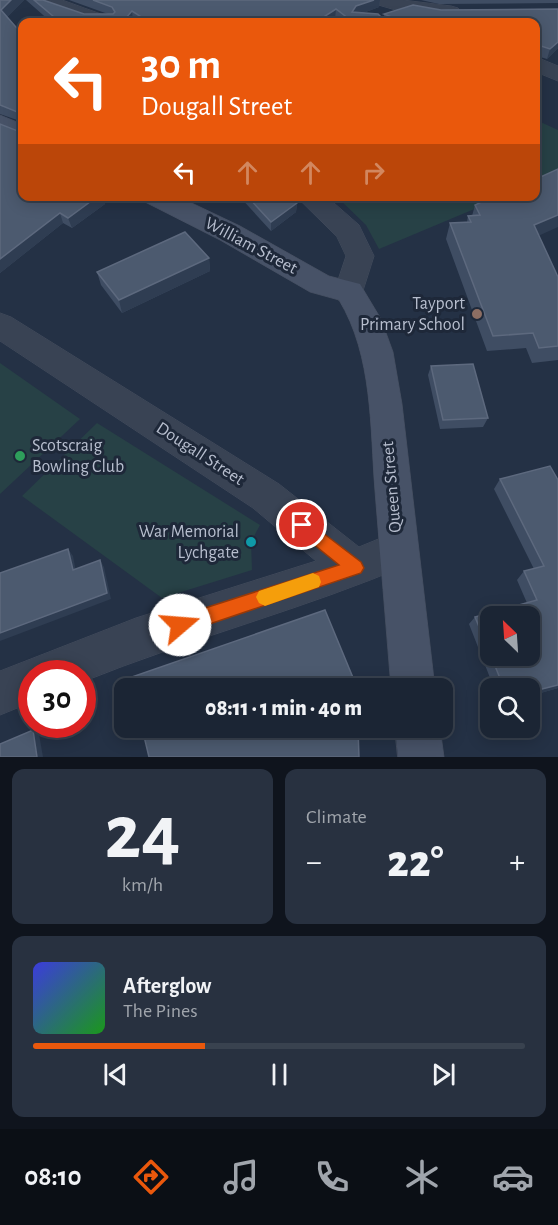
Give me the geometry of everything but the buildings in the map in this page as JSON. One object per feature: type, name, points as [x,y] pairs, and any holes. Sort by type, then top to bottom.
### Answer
[{"type":"main road","points":[[0,122],[18,131]]},
{"type":"main road","name":"William Street","points":[[164,201],[230,233],[320,284],[349,292]]},
{"type":"main road","name":"Queen Street","points":[[349,292],[366,319],[377,352],[385,404],[398,550],[413,678]]},
{"type":"main road","points":[[419,738],[421,757]]},
{"type":"street","points":[[43,0],[94,18]]},
{"type":"street","points":[[406,7],[432,18]]},
{"type":"street","points":[[378,9],[406,7],[439,12],[470,13]]},
{"type":"street","points":[[540,66],[558,74]]},
{"type":"street","points":[[315,201],[349,232],[360,256],[349,292]]},
{"type":"street","name":"Dougall Street","points":[[0,325],[266,496],[355,568]]},
{"type":"street","points":[[84,660],[136,639],[355,568],[398,550]]},
{"type":"street","points":[[0,693],[18,686]]},
{"type":"green space","points":[[540,122],[558,130],[558,173],[540,181]]},
{"type":"green space","points":[[341,201],[493,201],[379,249],[366,225]]},
{"type":"green space","name":"Scotscraig Bowling Club","points":[[0,363],[80,419],[0,494]]},
{"type":"green space","points":[[97,423],[260,525],[251,542],[252,570],[162,598],[22,496]]},
{"type":"slow traffic","points":[[265,597],[313,582]]},
{"type":"place","name":"Tayport Primary School","points":[[477,314]]},
{"type":"place","name":"Scotscraig Bowling Club","points":[[20,456]]},
{"type":"place","name":"War Memorial Lychgate","points":[[251,542]]},
{"type":"route","points":[[180,625],[355,568],[302,525]]}]
